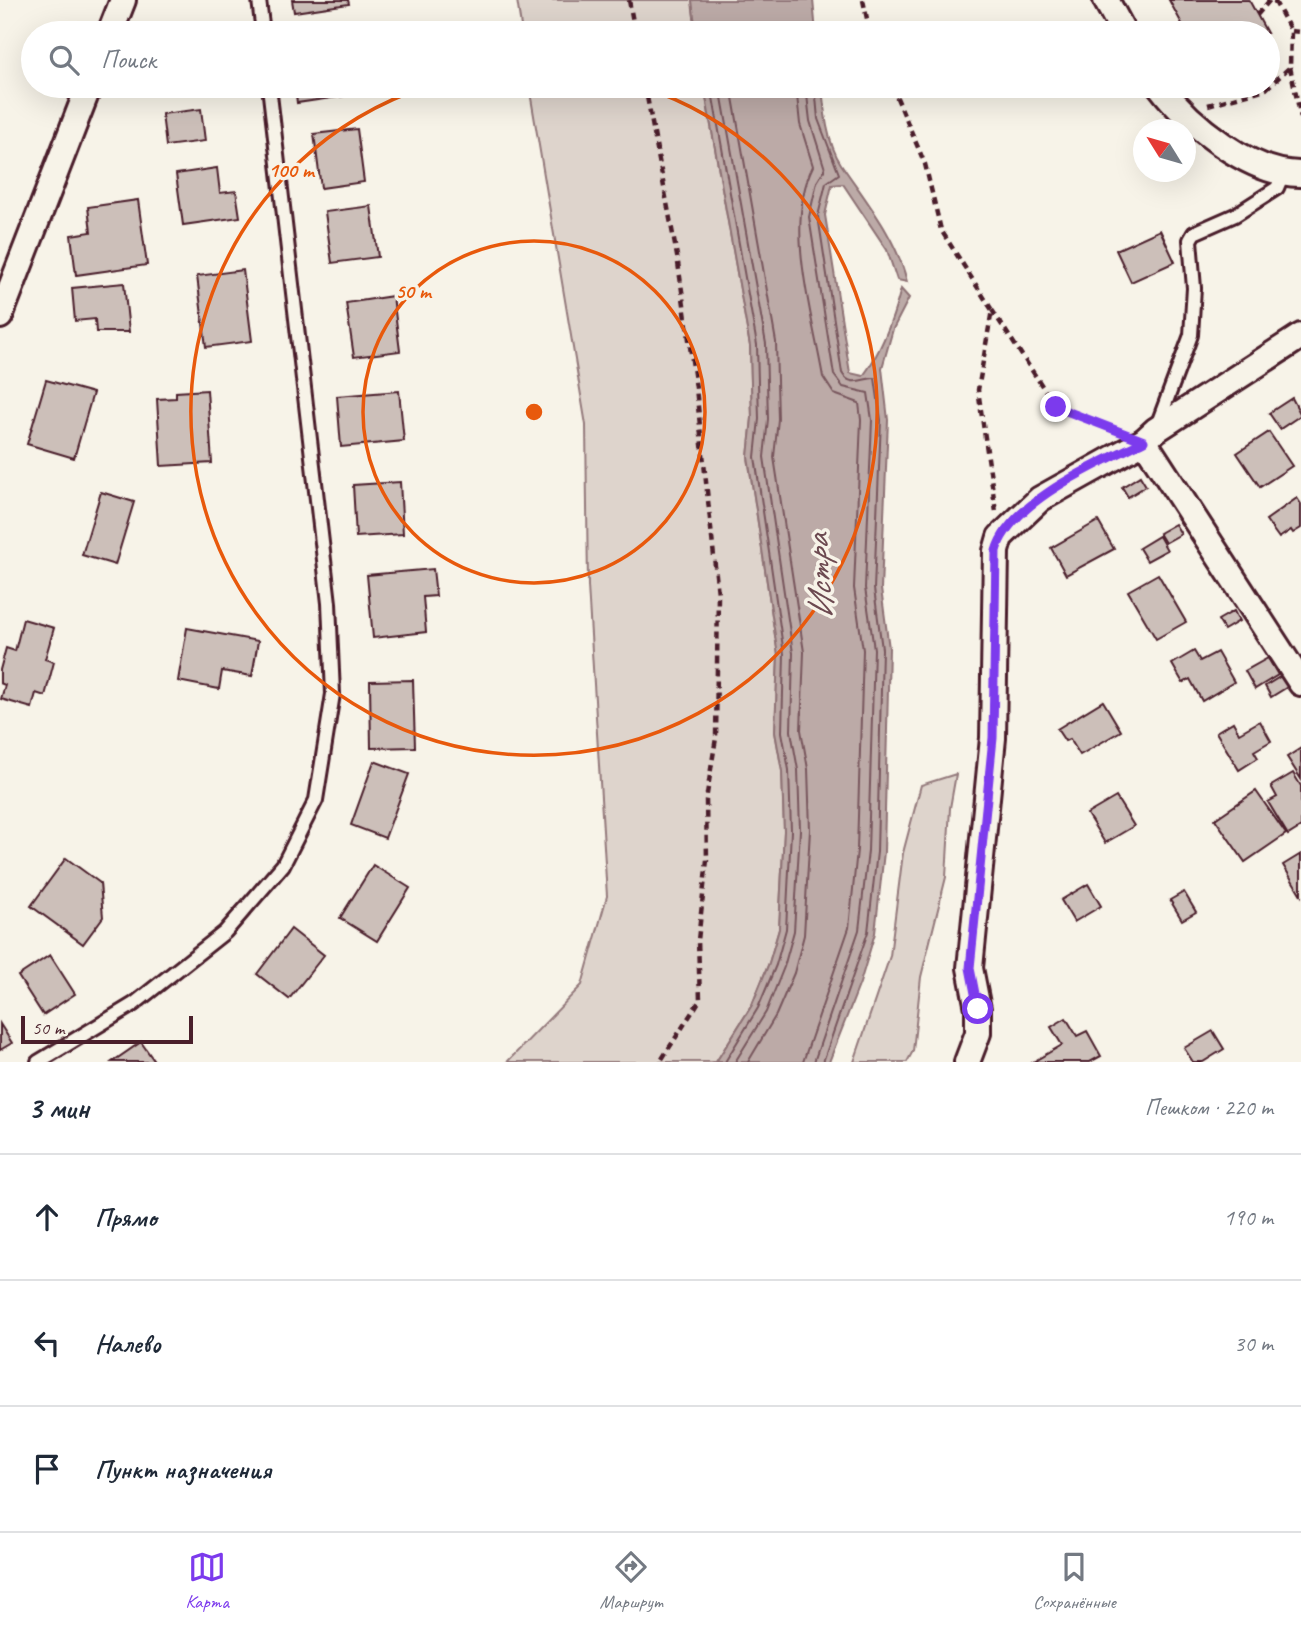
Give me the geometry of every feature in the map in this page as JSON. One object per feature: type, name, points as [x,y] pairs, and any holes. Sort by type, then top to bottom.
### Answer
[{"type":"street","points":[[115,21],[123,0]]},
{"type":"street","points":[[1106,0],[1117,21]]},
{"type":"street","points":[[0,316],[84,98]]},
{"type":"street","points":[[1170,98],[1199,129],[1223,144],[1292,174]]},
{"type":"street","points":[[967,1062],[978,1033],[978,1009],[970,968],[993,738],[993,568],[1000,537],[1040,499],[1150,436],[1301,336]]},
{"type":"street","points":[[1150,436],[1301,683]]},
{"type":"lane","points":[[259,0],[262,21]]},
{"type":"lane","points":[[37,1062],[134,1004],[225,932],[283,865],[316,800],[333,694],[329,603],[271,98]]},
{"type":"lane","points":[[1150,436],[1191,335],[1195,288],[1190,240],[1194,233],[1235,215],[1277,188],[1292,174]]},
{"type":"path","points":[[629,0],[633,21]]},
{"type":"path","points":[[863,0],[867,21]]},
{"type":"path","points":[[1257,15],[1272,0],[1290,31],[1290,67],[1301,118]]},
{"type":"path","points":[[1290,31],[1301,32]]},
{"type":"path","points":[[1280,76],[1290,67]]},
{"type":"path","points":[[647,98],[677,256],[696,388],[718,594],[716,738],[706,800],[707,860],[698,940],[701,1000],[660,1062]]},
{"type":"path","points":[[897,98],[925,164],[942,230],[1056,407],[1150,436]]},
{"type":"path","points":[[1179,108],[1219,104],[1238,98]]},
{"type":"path","points":[[992,310],[978,390],[1000,537]]},
{"type":"shaded area","points":[[517,0],[692,0],[695,21],[520,21]]},
{"type":"shaded area","points":[[531,98],[706,98],[750,346],[752,418],[748,457],[778,655],[775,732],[782,771],[784,831],[779,929],[769,963],[752,1005],[716,1062],[507,1062],[582,985],[607,896],[588,586],[586,425]]},
{"type":"shaded area","points":[[956,774],[950,808],[946,877],[921,977],[913,1051],[907,1062],[854,1062],[890,956],[903,853],[921,785]]},
{"type":"water","points":[[692,0],[813,0],[815,21],[695,21]]},
{"type":"water","name":"Истра","points":[[706,98],[823,98],[827,126],[836,156],[888,235],[907,282],[897,280],[887,250],[843,184],[832,185],[825,215],[850,373],[863,376],[886,334],[901,289],[909,298],[893,329],[882,368],[888,420],[881,589],[889,648],[884,852],[875,933],[860,983],[829,1062],[716,1062],[752,1005],[769,963],[779,929],[784,831],[782,771],[775,732],[778,655],[748,457],[752,418],[750,346]]},
{"type":"building","points":[[292,0],[348,0],[349,4],[294,12]]},
{"type":"building","points":[[1169,0],[1249,0],[1260,21],[1180,21]]},
{"type":"building","points":[[296,98],[331,98],[297,103]]},
{"type":"building","points":[[201,109],[205,141],[166,146],[162,114]]},
{"type":"building","points":[[357,129],[364,182],[321,188],[314,134]]},
{"type":"building","points":[[217,168],[220,193],[236,191],[240,217],[183,225],[176,174]]},
{"type":"building","points":[[138,200],[147,265],[76,275],[71,235],[91,232],[88,207]]},
{"type":"building","points":[[371,206],[378,257],[332,263],[325,212]]},
{"type":"building","points":[[1160,230],[1175,262],[1131,282],[1116,250]]},
{"type":"building","points":[[243,270],[252,341],[206,347],[197,276]]},
{"type":"building","points":[[124,283],[129,332],[96,332],[95,319],[75,321],[72,288]]},
{"type":"building","points":[[393,296],[400,351],[354,357],[346,303]]},
{"type":"building","points":[[46,380],[93,393],[74,458],[27,444]]},
{"type":"building","points":[[207,390],[212,463],[161,466],[157,399],[176,398],[176,392]]},
{"type":"building","points":[[399,391],[404,441],[341,447],[337,396]]},
{"type":"building","points":[[1292,398],[1301,415],[1280,429],[1269,413]]},
{"type":"building","points":[[1269,432],[1292,466],[1260,487],[1237,453]]},
{"type":"building","points":[[1140,476],[1146,486],[1128,497],[1122,487]]},
{"type":"building","points":[[400,482],[403,534],[356,537],[353,485]]},
{"type":"building","points":[[101,492],[134,502],[115,565],[82,555]]},
{"type":"building","points":[[1297,498],[1301,504],[1301,528],[1293,533],[1291,530],[1279,538],[1266,520]]},
{"type":"building","points":[[1098,521],[1114,549],[1066,575],[1051,548]]},
{"type":"building","points":[[1175,524],[1181,534],[1165,543],[1159,533]]},
{"type":"building","points":[[1159,536],[1167,550],[1147,561],[1139,548]]},
{"type":"building","points":[[433,569],[436,596],[423,597],[426,632],[373,638],[367,575]]},
{"type":"building","points":[[1158,574],[1186,622],[1156,639],[1128,591]]},
{"type":"building","points":[[1234,611],[1239,621],[1224,630],[1218,620]]},
{"type":"building","points":[[23,619],[54,628],[45,659],[54,662],[45,696],[36,693],[32,708],[1,699],[5,685],[0,683],[0,670],[6,648],[15,651]]},
{"type":"building","points":[[187,628],[258,641],[252,676],[222,671],[219,689],[178,681]]},
{"type":"building","points":[[1194,651],[1200,661],[1217,652],[1234,682],[1202,701],[1190,679],[1183,683],[1172,664]]},
{"type":"building","points":[[1268,658],[1278,675],[1255,689],[1245,671]]},
{"type":"building","points":[[1283,675],[1289,686],[1271,697],[1265,686]]},
{"type":"building","points":[[413,680],[415,747],[371,748],[370,681]]},
{"type":"building","points":[[1103,701],[1121,731],[1080,755],[1070,739],[1065,741],[1057,729]]},
{"type":"building","points":[[1260,721],[1271,741],[1254,751],[1258,758],[1239,770],[1216,732],[1233,722],[1239,733]]},
{"type":"building","points":[[1301,748],[1301,779],[1287,757]]},
{"type":"building","points":[[374,761],[409,774],[385,838],[351,825]]},
{"type":"building","points":[[1293,773],[1301,786],[1301,827],[1288,835],[1268,802],[1277,797],[1271,786]]},
{"type":"building","points":[[1256,791],[1286,834],[1245,862],[1215,819]]},
{"type":"building","points":[[1116,797],[1134,826],[1105,843],[1087,814]]},
{"type":"building","points":[[1301,854],[1301,895],[1283,865]]},
{"type":"building","points":[[66,858],[100,883],[103,917],[83,944],[31,906]]},
{"type":"building","points":[[373,865],[410,888],[377,941],[340,918]]},
{"type":"building","points":[[1088,884],[1101,906],[1074,922],[1061,900]]},
{"type":"building","points":[[1184,892],[1196,912],[1182,920],[1170,900]]},
{"type":"building","points":[[291,929],[324,955],[289,999],[257,974]]},
{"type":"building","points":[[50,955],[75,994],[43,1015],[18,976]]},
{"type":"building","points":[[1066,1018],[1077,1036],[1087,1031],[1101,1056],[1090,1062],[1033,1062],[1062,1045],[1051,1027]]},
{"type":"building","points":[[0,1024],[12,1043],[0,1050]]},
{"type":"building","points":[[1213,1031],[1224,1049],[1203,1062],[1193,1062],[1184,1048]]},
{"type":"building","points":[[141,1042],[155,1062],[112,1062]]},
{"type":"route","points":[[978,1009],[970,968],[971,932],[993,738],[993,568],[1000,537],[1040,499],[1144,441],[1056,407]]}]
